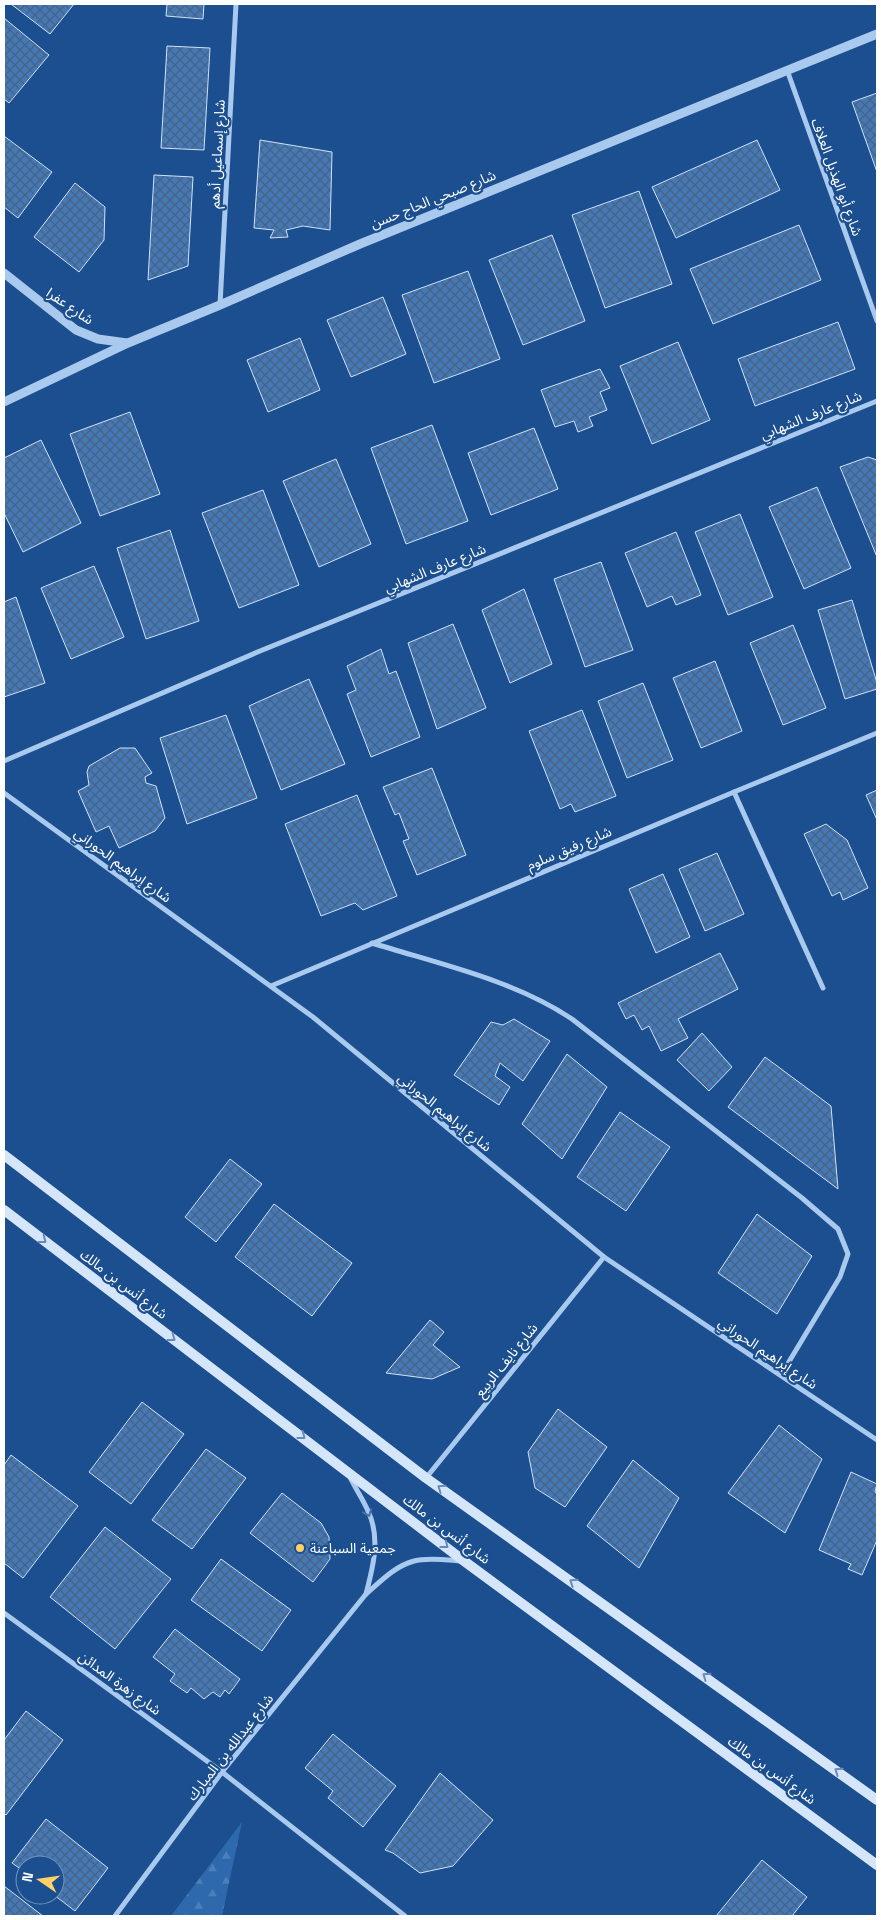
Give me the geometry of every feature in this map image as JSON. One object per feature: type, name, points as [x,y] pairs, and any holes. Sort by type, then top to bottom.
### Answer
[{"type":"main road","name":"شارع أنس بن مالك","points":[[4,1155],[426,1478],[858,1784],[877,1800]]},
{"type":"main road","name":"شارع أنس بن مالك","points":[[4,1210],[346,1469],[464,1561],[874,1863]]},
{"type":"main road","points":[[858,1784],[877,1791]]},
{"type":"main road","points":[[874,1863],[877,1873]]},
{"type":"street","name":"شارع إسماعيل أدهم","points":[[220,305],[236,4]]},
{"type":"street","name":"شارع صبحي الحاج حسن","points":[[4,402],[128,344],[369,240],[877,34]]},
{"type":"street","name":"شارع أبو الهذيل العلاف","points":[[786,70],[877,321]]},
{"type":"street","name":"شارع عفرا","points":[[4,273],[76,330],[98,340],[128,344]]},
{"type":"street","name":"شارع عارف الشهابي","points":[[4,761],[260,651],[877,400]]},
{"type":"street","name":"شارع رفيق سلوم","points":[[271,986],[877,733]]},
{"type":"street","points":[[734,792],[823,988]]},
{"type":"street","name":"شارع إبراهيم الحوراني","points":[[4,793],[313,1017],[604,1257],[877,1440]]},
{"type":"street","points":[[372,943],[476,976],[548,1003],[572,1018],[802,1198],[838,1229],[848,1254],[840,1277],[781,1375]]},
{"type":"street","name":"شارع نايف الربيع","points":[[426,1478],[604,1257]]},
{"type":"street","name":"شارع عبدالله بن المبارك","points":[[346,1469],[368,1511],[375,1536],[374,1563],[366,1594]]},
{"type":"street","name":"شارع عبدالله بن المبارك","points":[[115,1916],[222,1772],[366,1594],[400,1566],[416,1560],[464,1561]]},
{"type":"street","name":"شارع زهرة المدائن","points":[[4,1613],[222,1772],[405,1916]]},
{"type":"green space","points":[[242,1822],[222,1916],[171,1916]]},
{"type":"building","points":[[11,4],[74,4],[50,34]]},
{"type":"building","points":[[167,4],[204,4],[203,19],[166,16]]},
{"type":"building","points":[[4,18],[49,55],[9,103],[4,99]]},
{"type":"building","points":[[167,46],[210,48],[204,150],[161,148]]},
{"type":"building","points":[[877,93],[877,172],[852,102]]},
{"type":"building","points":[[4,136],[52,172],[18,218],[4,207]]},
{"type":"building","points":[[260,140],[332,152],[330,230],[303,226],[286,230],[288,237],[270,238],[274,230],[254,228]]},
{"type":"building","points":[[757,140],[780,190],[676,238],[652,187]]},
{"type":"building","points":[[154,175],[193,177],[188,266],[148,280]]},
{"type":"building","points":[[75,183],[105,207],[104,240],[79,272],[34,237]]},
{"type":"building","points":[[639,191],[672,284],[605,308],[572,215]]},
{"type":"building","points":[[799,225],[821,280],[713,324],[690,269]]},
{"type":"building","points":[[552,235],[585,321],[523,345],[489,260]]},
{"type":"building","points":[[468,271],[500,359],[434,383],[402,295]]},
{"type":"building","points":[[383,297],[406,354],[351,377],[327,320]]},
{"type":"building","points":[[838,322],[855,369],[755,406],[738,359]]},
{"type":"building","points":[[300,338],[320,390],[268,412],[247,360]]},
{"type":"building","points":[[678,342],[710,420],[652,444],[620,366]]},
{"type":"building","points":[[600,369],[610,388],[600,392],[607,410],[589,417],[593,426],[578,432],[574,421],[555,427],[541,390]]},
{"type":"building","points":[[130,412],[160,494],[100,516],[70,434]]},
{"type":"building","points":[[432,425],[468,521],[406,544],[371,448]]},
{"type":"building","points":[[534,428],[558,489],[491,515],[468,453]]},
{"type":"building","points":[[41,440],[81,523],[23,552],[4,513],[4,458]]},
{"type":"building","points":[[868,457],[877,460],[877,557],[840,467]]},
{"type":"building","points":[[336,459],[371,544],[319,567],[283,481]]},
{"type":"building","points":[[817,487],[851,568],[804,589],[769,507]]},
{"type":"building","points":[[263,490],[299,585],[239,608],[202,513]]},
{"type":"building","points":[[740,514],[773,597],[728,615],[695,532]]},
{"type":"building","points":[[170,530],[199,621],[146,639],[117,548]]},
{"type":"building","points":[[676,532],[701,595],[676,605],[672,596],[647,607],[625,553]]},
{"type":"building","points":[[601,562],[633,650],[585,667],[554,579]]},
{"type":"building","points":[[94,566],[124,637],[71,659],[41,588]]},
{"type":"building","points":[[524,589],[552,664],[510,683],[482,610]]},
{"type":"building","points":[[16,597],[45,683],[4,697],[4,602]]},
{"type":"building","points":[[852,600],[877,683],[877,689],[845,699],[818,610]]},
{"type":"building","points":[[453,624],[486,708],[437,729],[408,643]]},
{"type":"building","points":[[793,625],[826,708],[783,725],[750,643]]},
{"type":"building","points":[[381,649],[389,674],[396,671],[420,737],[371,757],[347,694],[356,690],[347,666]]},
{"type":"building","points":[[715,661],[742,731],[701,748],[673,678]]},
{"type":"building","points":[[309,679],[345,764],[281,790],[249,706]]},
{"type":"building","points":[[643,683],[673,760],[627,778],[598,701]]},
{"type":"building","points":[[582,710],[616,796],[575,812],[571,804],[560,809],[529,731]]},
{"type":"building","points":[[226,715],[257,798],[187,824],[160,738]]},
{"type":"building","points":[[120,748],[135,748],[152,773],[145,777],[146,783],[156,786],[165,818],[155,831],[119,848],[109,826],[96,832],[78,791],[89,785],[87,772],[89,766]]},
{"type":"building","points":[[432,768],[466,855],[417,875],[403,841],[409,839],[399,813],[395,815],[383,787]]},
{"type":"building","points":[[877,790],[877,820],[866,795]]},
{"type":"building","points":[[357,795],[397,896],[363,910],[355,903],[321,916],[285,824]]},
{"type":"building","points":[[826,824],[847,840],[868,888],[843,900],[840,892],[832,896],[804,834]]},
{"type":"building","points":[[717,853],[744,914],[705,931],[679,869]]},
{"type":"building","points":[[663,874],[690,937],[656,953],[629,889]]},
{"type":"building","points":[[720,953],[738,989],[678,1019],[688,1038],[661,1051],[649,1026],[642,1030],[634,1015],[626,1019],[618,1003]]},
{"type":"building","points":[[514,1019],[550,1041],[523,1081],[500,1063],[495,1076],[510,1087],[499,1105],[454,1075],[491,1022],[503,1025]]},
{"type":"building","points":[[702,1033],[732,1067],[709,1091],[677,1060]]},
{"type":"building","points":[[567,1054],[607,1087],[562,1159],[522,1124]]},
{"type":"building","points":[[765,1057],[831,1106],[838,1189],[728,1107]]},
{"type":"building","points":[[620,1112],[670,1147],[626,1211],[577,1177]]},
{"type":"building","points":[[230,1159],[262,1184],[216,1242],[185,1217]]},
{"type":"building","points":[[274,1204],[352,1263],[312,1316],[235,1257]]},
{"type":"building","points":[[757,1214],[812,1256],[777,1314],[718,1273]]},
{"type":"building","points":[[430,1320],[444,1332],[433,1345],[460,1367],[432,1379],[386,1373]]},
{"type":"building","points":[[142,1402],[184,1434],[131,1504],[89,1472]]},
{"type":"building","points":[[558,1409],[607,1447],[565,1507],[535,1488],[528,1452]]},
{"type":"building","points":[[779,1425],[822,1459],[785,1533],[728,1493]]},
{"type":"building","points":[[206,1449],[246,1478],[192,1549],[152,1520]]},
{"type":"building","points":[[11,1455],[78,1506],[23,1578],[4,1563],[4,1465]]},
{"type":"building","points":[[633,1460],[679,1498],[639,1568],[587,1526]]},
{"type":"building","points":[[851,1472],[877,1484],[875,1492],[877,1493],[877,1540],[862,1575],[848,1569],[851,1564],[819,1550]]},
{"type":"building","name":"جمعية السباعنة","points":[[282,1493],[321,1523],[329,1537],[330,1559],[313,1582],[250,1533]]},
{"type":"building","points":[[105,1527],[171,1579],[115,1649],[50,1597]]},
{"type":"building","points":[[221,1559],[291,1610],[262,1651],[191,1600]]},
{"type":"building","points":[[175,1629],[240,1679],[229,1694],[225,1690],[220,1697],[213,1692],[204,1699],[191,1688],[187,1693],[170,1681],[175,1674],[153,1657]]},
{"type":"building","points":[[26,1711],[63,1740],[6,1815],[4,1813],[4,1740]]},
{"type":"building","points":[[333,1734],[396,1786],[363,1827],[328,1798],[333,1791],[305,1768]]},
{"type":"building","points":[[440,1773],[493,1820],[453,1866],[420,1873],[393,1853],[385,1850]]},
{"type":"building","points":[[46,1819],[108,1868],[75,1911],[65,1903],[65,1855],[18,1855]]},
{"type":"building","points":[[762,1860],[807,1897],[792,1916],[716,1916]]},
{"type":"building","points":[[4,1886],[15,1894],[15,1905],[29,1905],[43,1916],[4,1916]]},
{"type":"place","name":"جمعية السباعنة","points":[[300,1548]]}]
